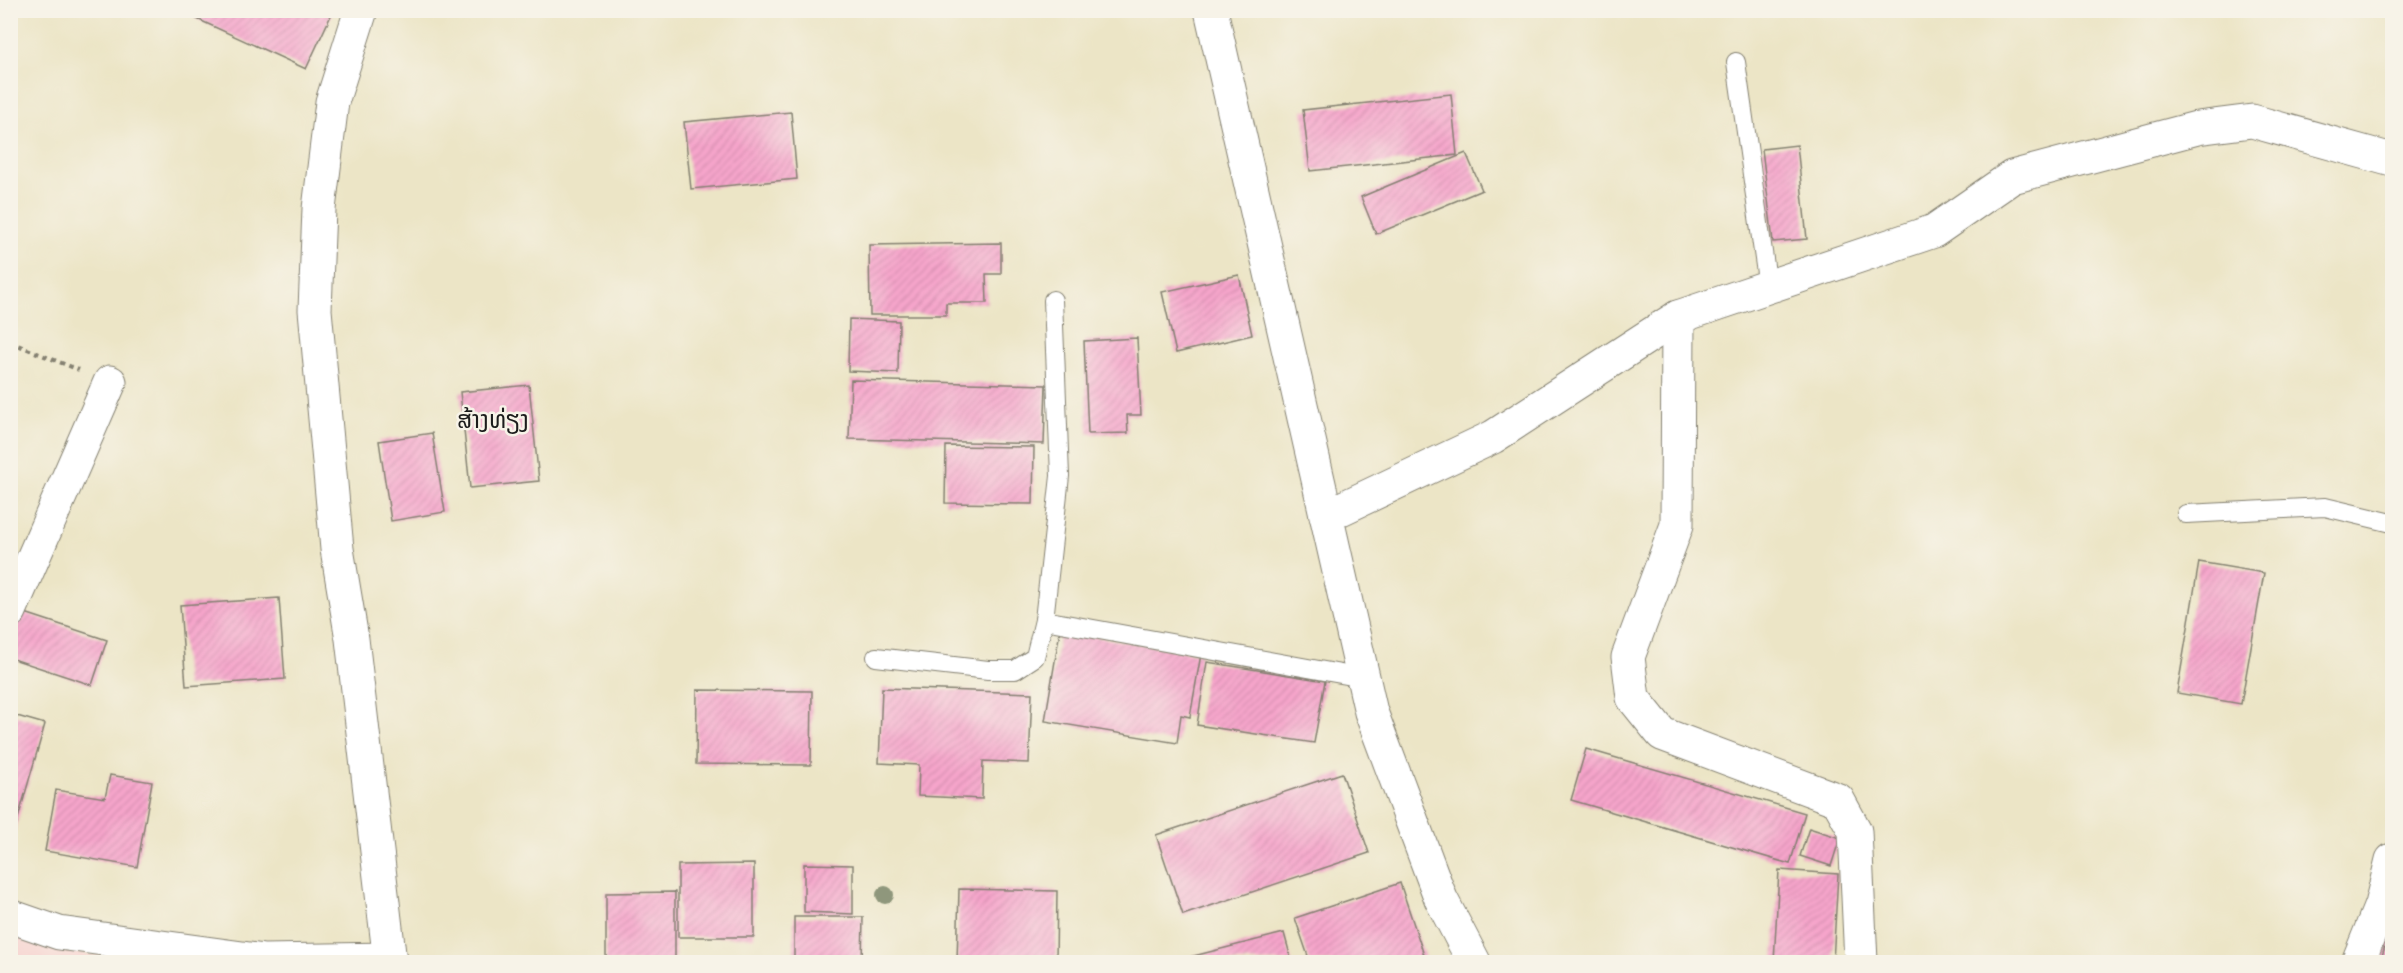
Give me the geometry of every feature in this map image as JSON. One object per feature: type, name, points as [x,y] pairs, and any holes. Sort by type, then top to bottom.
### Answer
[{"type":"street","points":[[10,916],[59,933],[264,961],[390,961],[352,639],[337,549],[315,310],[319,209],[332,102],[361,10]]},
{"type":"street","points":[[1211,10],[1371,712],[1441,899],[1474,963]]},
{"type":"street","points":[[1326,516],[1493,437],[1678,317],[1934,231],[2012,177],[2197,128],[2252,121],[2392,160]]},
{"type":"street","points":[[1678,317],[1677,525],[1628,657],[1633,698],[1662,734],[1838,800],[1855,831],[1861,963]]},
{"type":"street","points":[[10,611],[110,382]]},
{"type":"street","points":[[2358,963],[2381,905],[2392,860]]},
{"type":"lane","points":[[1736,62],[1768,287]]},
{"type":"lane","points":[[876,657],[988,670],[1015,670],[1035,657],[1044,620],[1060,476],[1053,300]]},
{"type":"lane","points":[[2186,514],[2325,507],[2392,523]]},
{"type":"lane","points":[[1044,620],[1363,678]]},
{"type":"path","points":[[10,342],[110,382]]},
{"type":"shaded area","points":[[11,934],[58,949],[139,962],[11,962]]},
{"type":"building","points":[[198,10],[333,11],[306,69],[195,18]]},
{"type":"building","points":[[1451,94],[1457,155],[1310,171],[1303,110]]},
{"type":"building","points":[[791,112],[797,179],[691,189],[684,122]]},
{"type":"building","points":[[1797,145],[1807,239],[1773,242],[1762,149]]},
{"type":"building","points":[[1466,153],[1482,190],[1376,234],[1361,197]]},
{"type":"building","points":[[1001,243],[1001,274],[986,274],[987,303],[946,303],[946,315],[870,315],[869,245]]},
{"type":"building","points":[[1239,275],[1252,335],[1176,353],[1162,292]]},
{"type":"building","points":[[849,319],[899,321],[898,373],[848,371]]},
{"type":"building","points":[[1137,338],[1141,415],[1127,415],[1128,433],[1088,434],[1084,341]]},
{"type":"building","points":[[851,380],[1046,385],[1044,444],[849,439]]},
{"type":"building","points":[[529,385],[539,481],[470,488],[460,392]]},
{"type":"building","points":[[432,433],[445,512],[391,521],[379,441]]},
{"type":"building","points":[[946,446],[1034,447],[1033,504],[945,503]]},
{"type":"building","points":[[2199,562],[2264,573],[2241,704],[2177,693]]},
{"type":"building","points":[[279,598],[285,679],[186,686],[180,605]]},
{"type":"building","points":[[19,611],[107,640],[92,685],[10,658],[10,637]]},
{"type":"building","points":[[1060,631],[1201,654],[1190,717],[1181,715],[1177,743],[1045,721]]},
{"type":"building","points":[[1207,662],[1325,681],[1314,743],[1197,725]]},
{"type":"building","points":[[882,688],[1032,693],[1029,763],[983,761],[982,799],[918,796],[919,765],[879,763]]},
{"type":"building","points":[[697,690],[812,691],[811,765],[696,764]]},
{"type":"building","points":[[10,714],[45,724],[11,843],[10,843]]},
{"type":"building","points":[[1586,749],[1805,813],[1790,864],[1571,800]]},
{"type":"building","points":[[1342,773],[1369,853],[1183,915],[1156,835]]},
{"type":"building","points":[[110,775],[152,782],[137,867],[45,851],[56,790],[105,798]]},
{"type":"building","points":[[1809,828],[1840,838],[1831,866],[1800,856]]},
{"type":"building","points":[[754,864],[754,937],[678,937],[678,865]]},
{"type":"building","points":[[804,864],[853,865],[853,914],[804,912]]},
{"type":"building","points":[[1779,870],[1838,874],[1833,962],[1774,962]]},
{"type":"building","points":[[1400,883],[1425,958],[1411,962],[1310,962],[1295,918]]},
{"type":"building","points":[[959,889],[1057,891],[1056,962],[957,962]]},
{"type":"building","points":[[675,892],[675,962],[606,962],[606,893]]},
{"type":"building","points":[[794,917],[863,917],[862,962],[794,962]]},
{"type":"building","points":[[2392,924],[2392,962],[2381,959]]},
{"type":"building","points":[[1284,933],[1292,962],[1170,962]]},
{"type":"district","name":"ສ້າງທ່ຽງ","points":[[493,423]]}]
